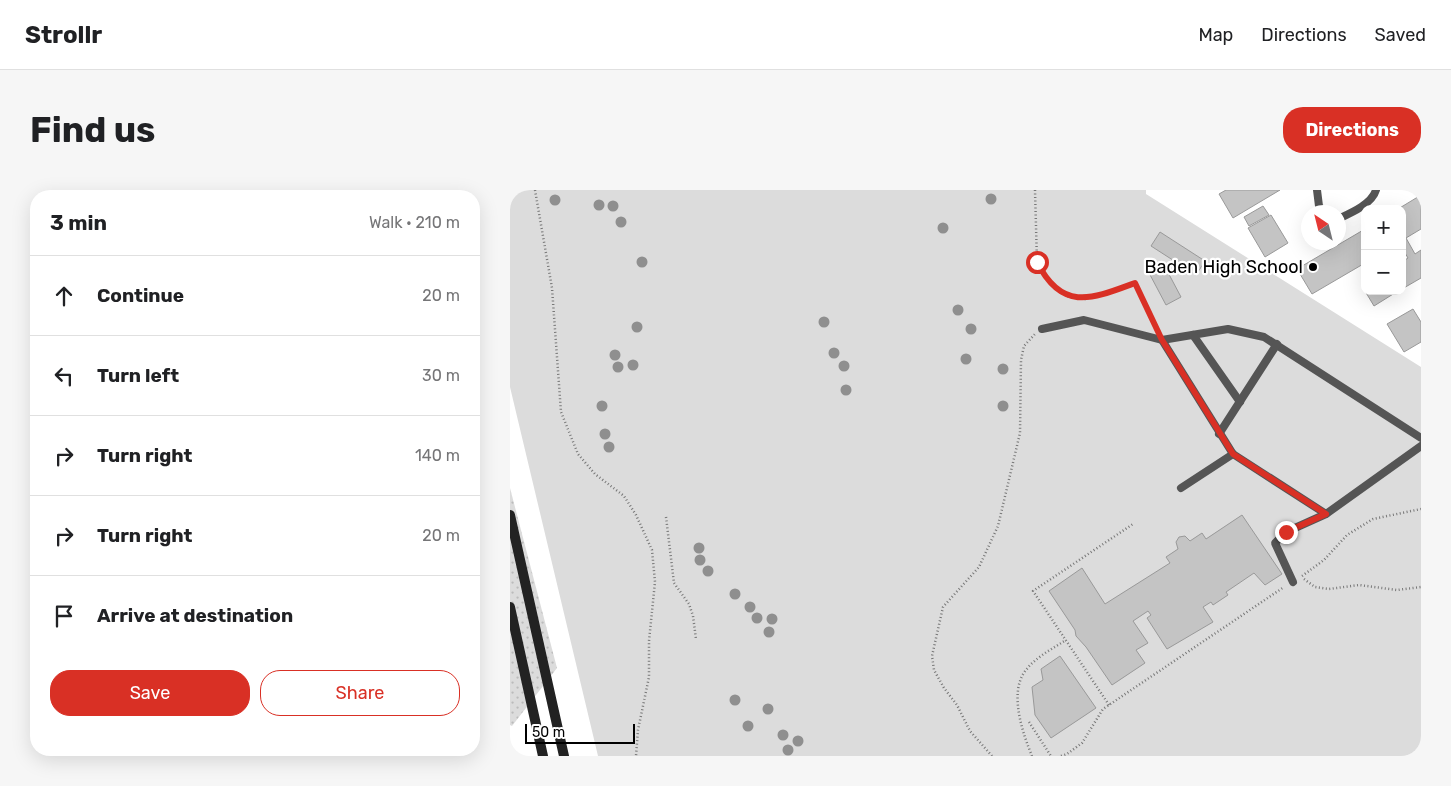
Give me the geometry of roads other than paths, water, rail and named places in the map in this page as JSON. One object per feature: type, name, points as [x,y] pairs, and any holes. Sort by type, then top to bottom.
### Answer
[{"type":"main road","points":[[510,515],[564,756]]},
{"type":"main road","points":[[510,608],[544,756]]},
{"type":"lane","points":[[1346,215],[1356,211],[1374,195],[1376,190]]},
{"type":"lane","points":[[1317,191],[1319,205]]},
{"type":"lane","points":[[1042,329],[1084,320],[1162,340],[1228,329],[1264,337],[1278,344],[1421,438]]},
{"type":"lane","points":[[1193,335],[1240,402]]},
{"type":"lane","points":[[1162,340],[1233,454],[1326,514]]},
{"type":"lane","points":[[1219,434],[1278,344]]},
{"type":"lane","points":[[1293,582],[1275,543],[1286,532],[1326,514],[1421,446]]},
{"type":"lane","points":[[1180,488],[1233,454]]},
{"type":"place","name":"Baden High School","points":[[1313,267]]}]
